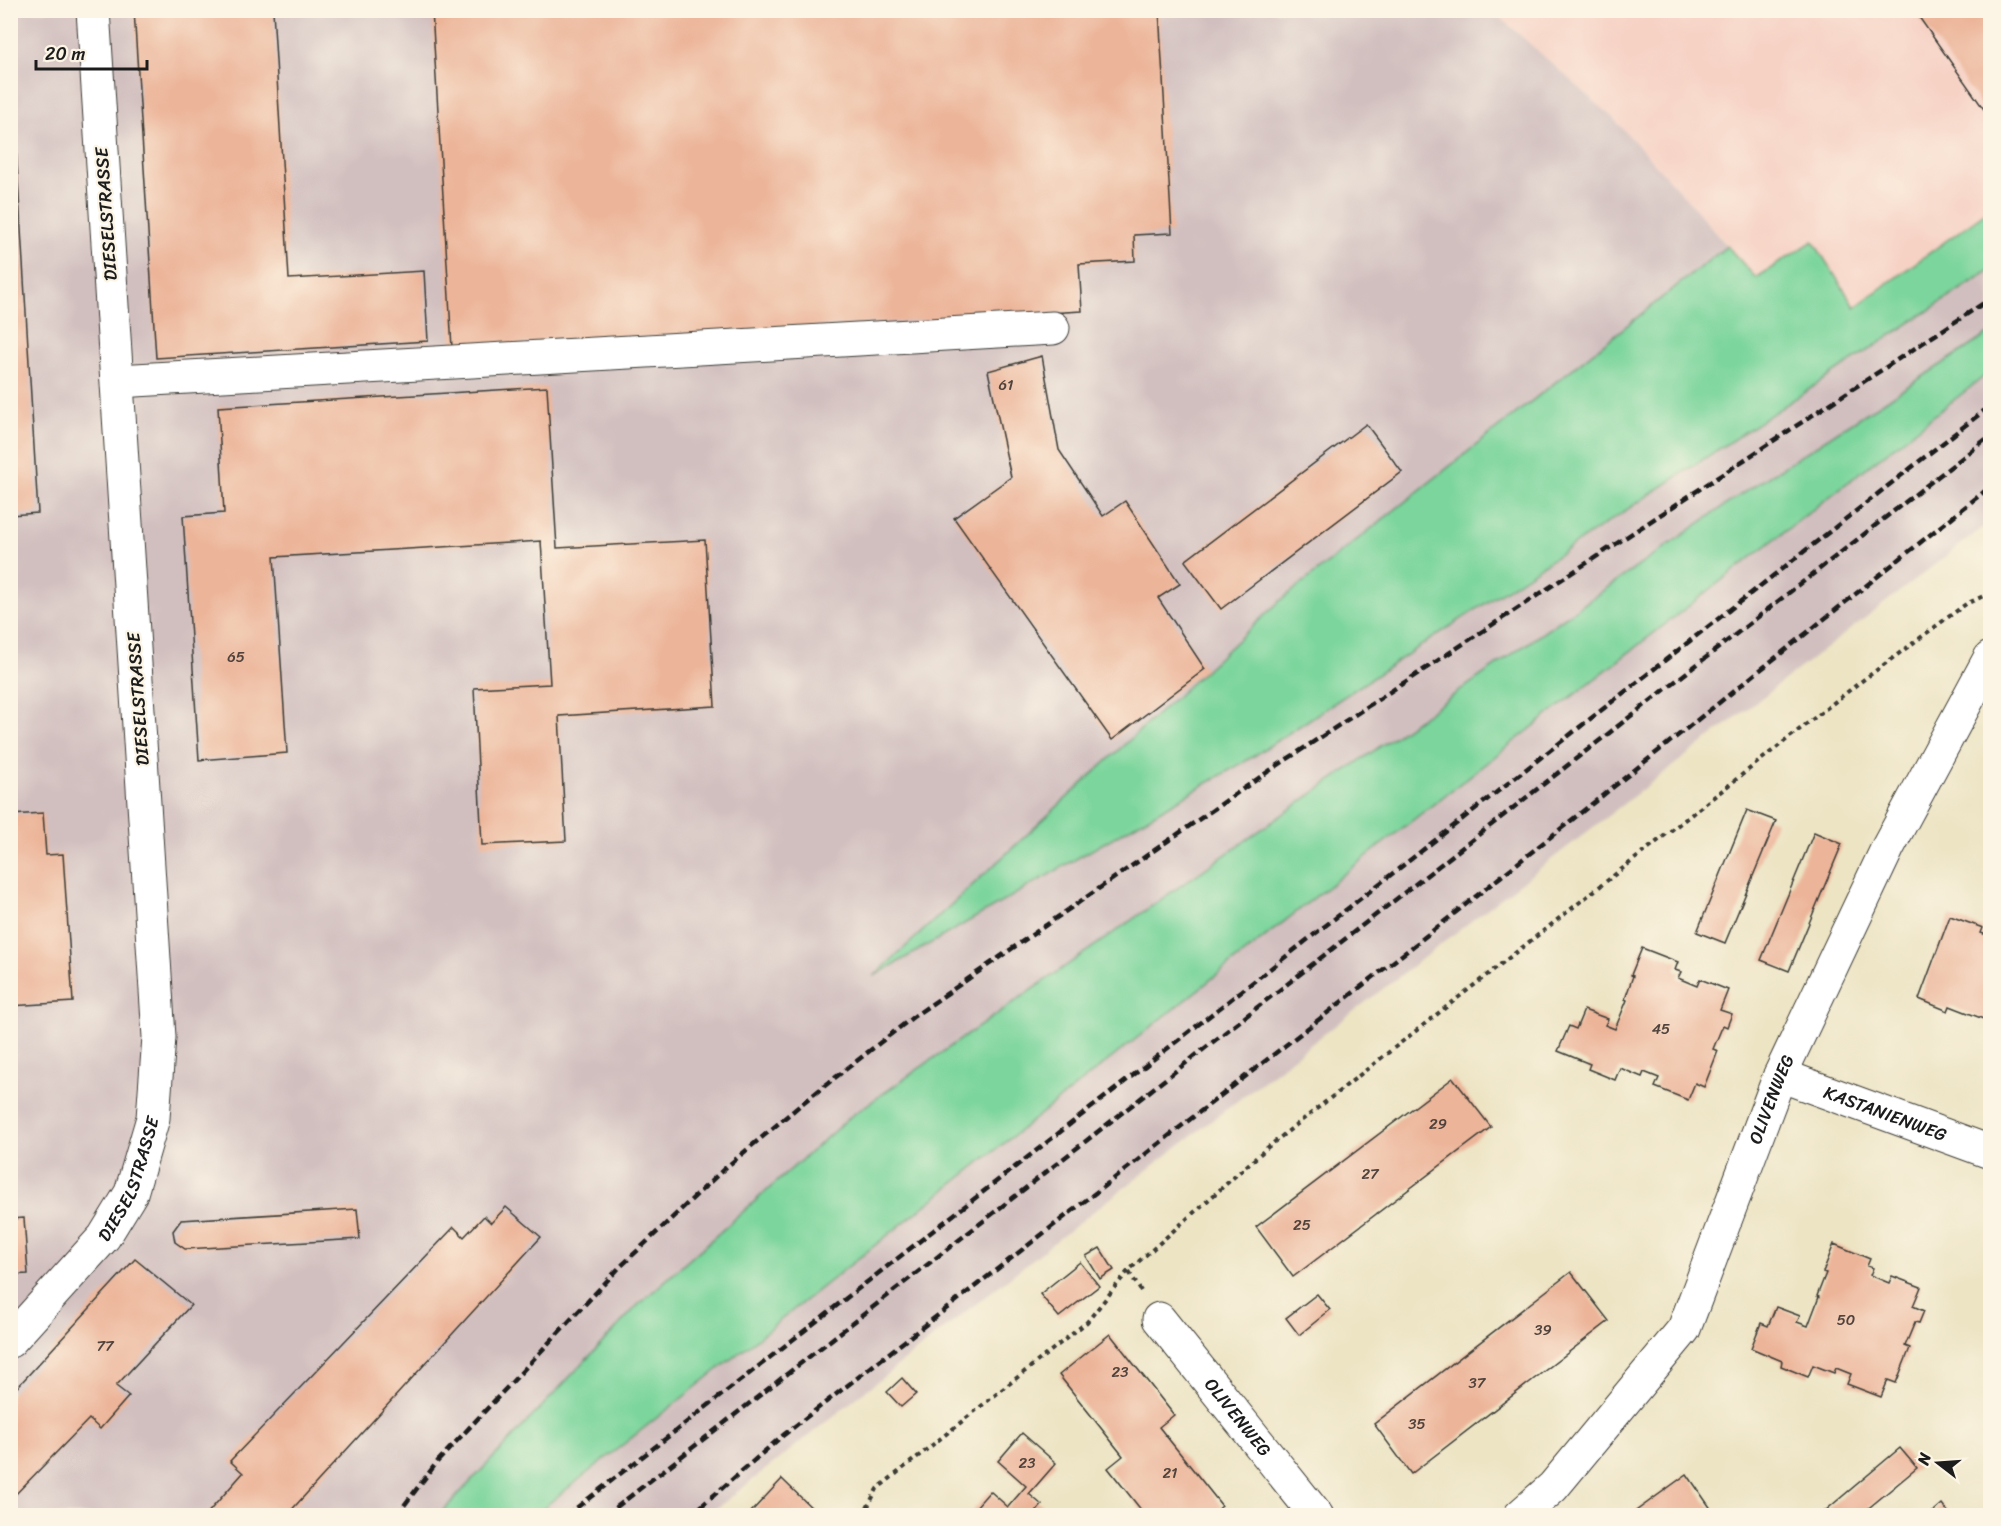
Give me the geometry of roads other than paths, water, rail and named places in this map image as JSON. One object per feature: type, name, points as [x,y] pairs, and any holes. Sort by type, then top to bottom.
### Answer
[{"type":"street","name":"DIESELSTRASSE","points":[[10,1341],[104,1237],[131,1193],[153,1118],[159,1037],[93,10]]},
{"type":"street","points":[[118,381],[1053,328]]},
{"type":"street","name":"OLIVENWEG","points":[[1520,1515],[1553,1487],[1684,1329],[1780,1075],[1888,847],[1977,712],[1990,658]]},
{"type":"street","name":"KASTANIENWEG","points":[[1780,1075],[1990,1152]]},
{"type":"street","name":"OLIVENWEG","points":[[1159,1319],[1317,1515]]},
{"type":"railway","points":[[396,1516],[438,1461],[619,1268],[724,1169],[804,1102],[913,1017],[1269,771],[1990,299]]},
{"type":"railway","points":[[566,1516],[1990,406]]},
{"type":"railway","points":[[605,1516],[1990,436]]},
{"type":"railway","points":[[690,1516],[781,1437],[1416,944],[1990,487]]}]
